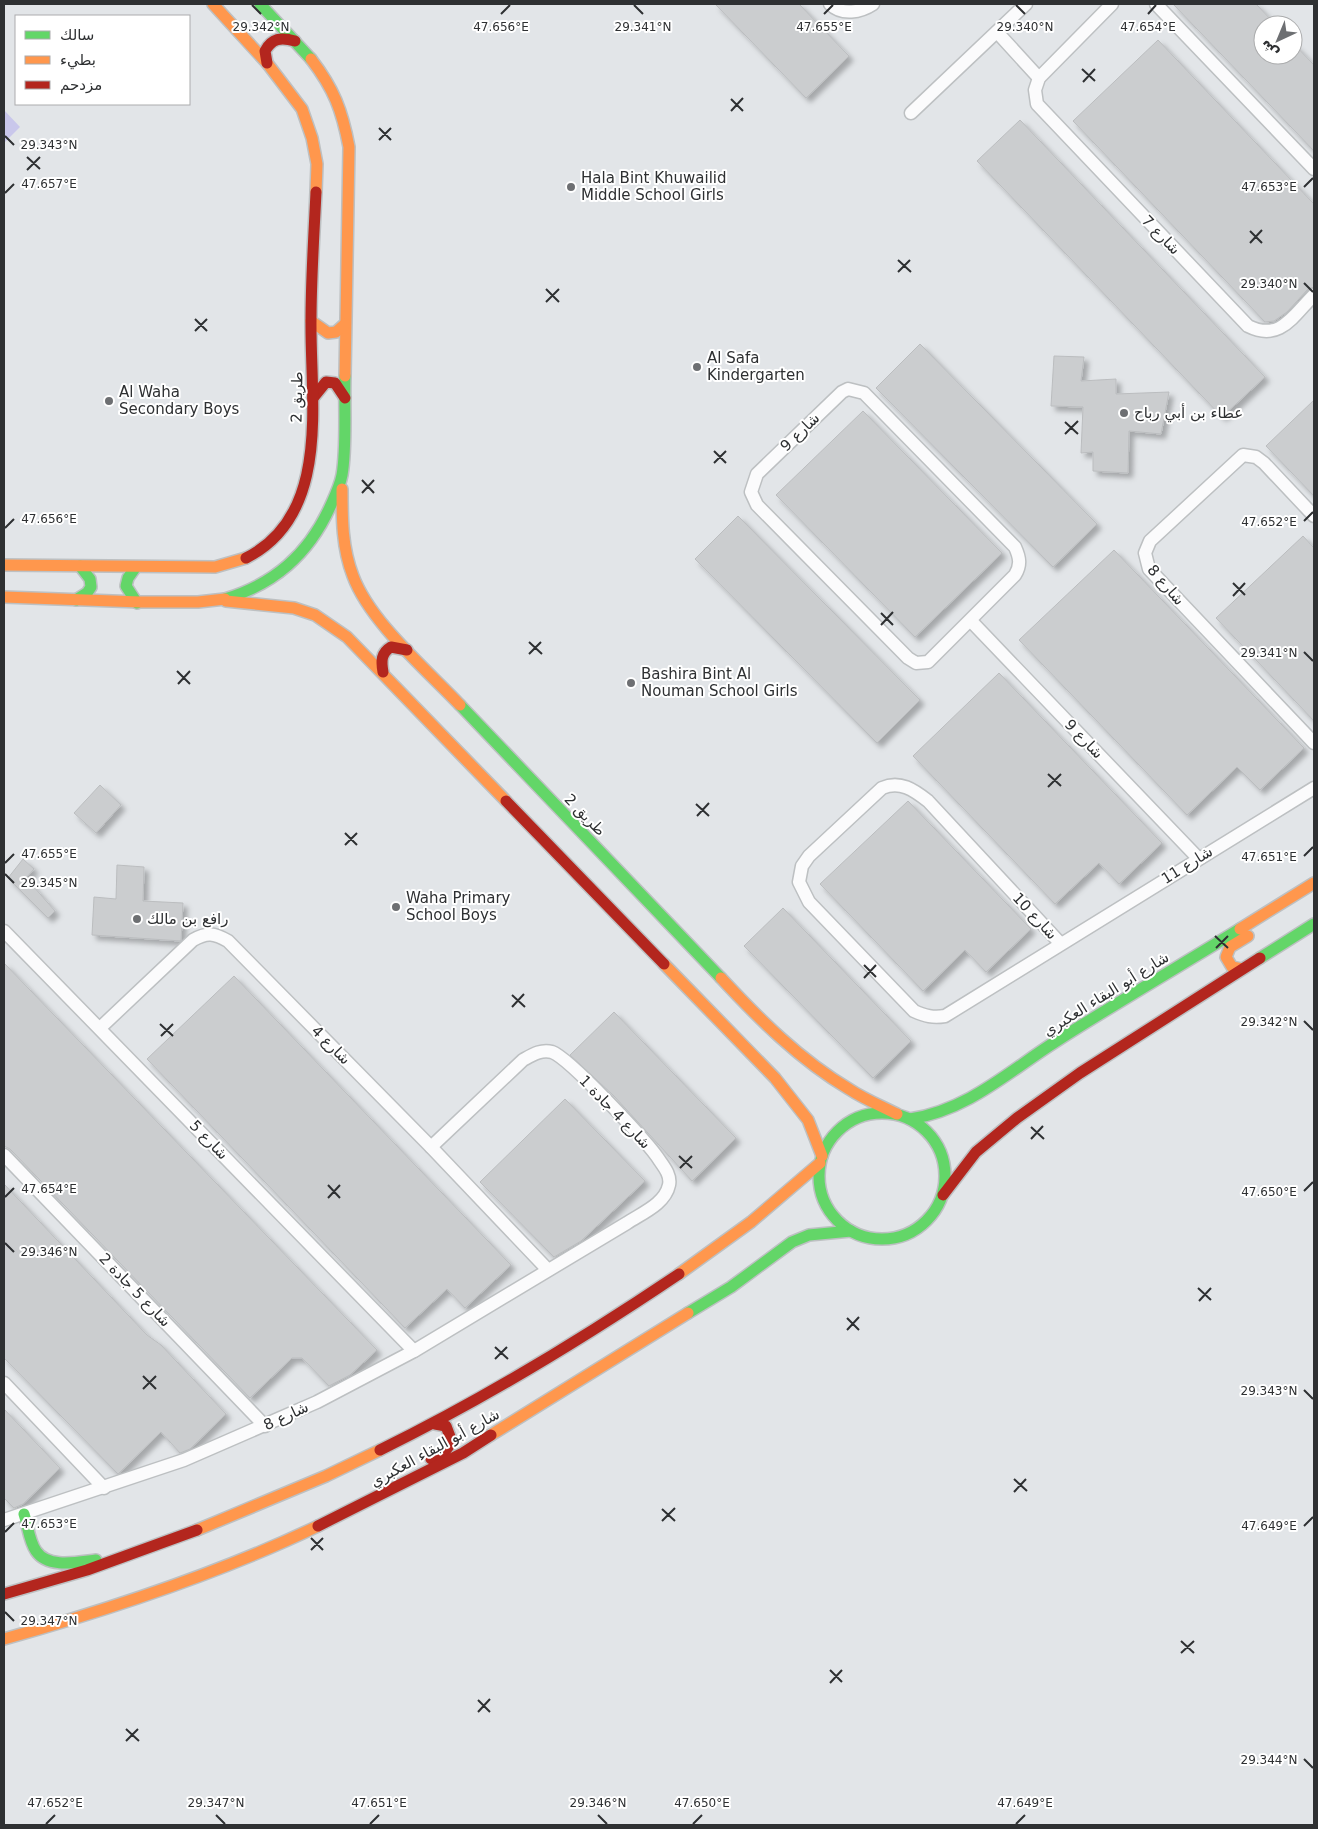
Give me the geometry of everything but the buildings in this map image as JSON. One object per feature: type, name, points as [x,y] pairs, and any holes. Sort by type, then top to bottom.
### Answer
[{"type":"street","name":"طريق 2","points":[[4,565],[135,568],[215,567],[237,562],[255,553],[277,537],[291,518],[303,492],[310,452],[313,398],[311,321],[317,164],[312,138],[302,109],[267,63],[217,4]]},
{"type":"street","name":"طريق 2","points":[[260,4],[295,41],[327,80],[343,115],[349,147],[349,246],[345,324],[342,476],[344,538],[353,580],[366,604],[407,650],[763,1023],[792,1048],[848,1089],[897,1114]]},
{"type":"street","points":[[830,4],[844,11],[857,12],[873,4]]},
{"type":"street","points":[[912,113],[1026,4]]},
{"type":"street","points":[[997,32],[1039,78],[1112,4]]},
{"type":"street","points":[[1156,4],[1314,169]]},
{"type":"street","points":[[267,63],[265,51],[270,42],[282,37],[295,41]]},
{"type":"street","name":"شارع 7","points":[[1039,78],[1035,90],[1035,98],[1043,111],[1248,326],[1258,331],[1274,332],[1282,327],[1314,295]]},
{"type":"street","points":[[311,321],[325,334],[333,335],[340,331],[345,324]]},
{"type":"street","points":[[313,398],[326,382],[335,383],[345,398]]},
{"type":"street","name":"شارع 9","points":[[853,389],[864,393],[1015,548],[1020,562],[1016,576],[971,621],[928,662],[916,663],[902,651],[753,498],[751,492],[752,484],[757,474],[842,392],[853,389]]},
{"type":"street","name":"شارع 8","points":[[1314,516],[1264,463],[1256,457],[1243,455],[1150,541],[1145,559],[1149,569],[1314,743]]},
{"type":"street","name":"طريق 2","points":[[220,600],[249,590],[271,579],[302,554],[321,528],[333,505],[342,476]]},
{"type":"street","points":[[76,600],[91,587],[90,579],[80,566]]},
{"type":"street","points":[[135,568],[127,577],[126,586],[129,595],[137,603]]},
{"type":"street","name":"طريق 2","points":[[4,597],[137,603],[220,600],[294,608],[315,615],[348,637],[775,1078],[808,1120],[821,1159]]},
{"type":"street","name":"شارع 9","points":[[971,621],[1198,858]]},
{"type":"street","points":[[383,672],[381,661],[385,650],[391,647],[407,650]]},
{"type":"street","name":"شارع 10","points":[[894,784],[905,786],[928,801],[1060,943],[945,1016],[928,1017],[914,1011],[809,902],[800,888],[800,873],[809,856],[882,788],[894,784]]},
{"type":"street","name":"شارع 11","points":[[1060,943],[1314,788]]},
{"type":"street","points":[[602,901],[610,902],[622,899],[628,891],[625,879]]},
{"type":"street","name":"شارع أبو البقاء العكبري","points":[[910,1119],[929,1118],[958,1106],[1051,1045],[1314,883]]},
{"type":"street","points":[[1242,969],[1232,967],[1227,962],[1226,957],[1230,947],[1314,895]]},
{"type":"street","points":[[943,1195],[946,1177],[944,1160],[936,1143],[925,1129],[910,1119],[897,1114],[878,1112],[860,1116],[843,1126],[830,1139],[821,1159],[819,1183],[824,1202],[835,1219],[851,1231],[878,1240],[911,1233],[925,1224],[936,1211],[943,1195],[976,1152],[1017,1118],[1080,1073],[1314,924]]},
{"type":"street","name":"شارع 5","points":[[4,931],[414,1351]]},
{"type":"street","name":"شارع 4","points":[[100,1028],[193,940],[203,934],[218,936],[228,942],[431,1147],[548,1270]]},
{"type":"street","name":"شارع 4 جادة 1","points":[[431,1147],[523,1060],[534,1054],[549,1051],[568,1063],[646,1142],[669,1175],[669,1186],[665,1195],[660,1201],[627,1223],[548,1270]]},
{"type":"street","name":"شارع 5 جادة 2","points":[[4,1155],[265,1426]]},
{"type":"street","name":"شارع أبو البقاء العكبري","points":[[4,1594],[124,1556],[263,1505],[348,1467],[435,1424],[582,1338],[714,1251],[782,1199],[821,1159]]},
{"type":"street","name":"شارع أبو البقاء العكبري","points":[[4,1639],[97,1613],[190,1580],[270,1549],[355,1509],[463,1453],[730,1288],[792,1242],[810,1234],[851,1231]]},
{"type":"street","name":"شارع 8","points":[[4,1520],[184,1460],[265,1426],[359,1381],[414,1351],[548,1270]]},
{"type":"street","points":[[4,1383],[104,1488]]},
{"type":"street","points":[[355,1509],[368,1492],[448,1449],[452,1443],[452,1434],[446,1426],[435,1424]]},
{"type":"street","points":[[24,1514],[37,1553],[46,1559],[56,1562],[124,1556]]},
{"type":"shaded area","points":[[4,110],[20,127],[4,143]]},
{"type":"traffic: fast","points":[[260,4],[311,59]]},
{"type":"traffic: fast","points":[[225,599],[243,593],[274,576],[300,553],[321,524],[340,483],[344,464],[345,376]]},
{"type":"traffic: fast","points":[[76,600],[87,593],[91,587],[90,579],[80,566]]},
{"type":"traffic: fast","points":[[135,568],[128,578],[126,586],[137,603]]},
{"type":"traffic: fast","points":[[460,705],[721,978]]},
{"type":"traffic: fast","points":[[1260,958],[1314,924]]},
{"type":"traffic: fast","points":[[910,1119],[931,1114],[969,1099],[1078,1028],[1240,929]]},
{"type":"traffic: fast","points":[[882,1113],[906,1118],[917,1123],[927,1131],[935,1141],[940,1152],[945,1176],[940,1200],[935,1211],[927,1221],[917,1229],[906,1234],[882,1239],[858,1234],[847,1229],[837,1221],[829,1211],[824,1200],[819,1176],[824,1152],[829,1141],[837,1131],[847,1123],[858,1118],[882,1113]]},
{"type":"traffic: fast","points":[[688,1313],[731,1287],[792,1242],[809,1235],[851,1231]]},
{"type":"traffic: fast","points":[[24,1514],[32,1543],[41,1557],[64,1563],[96,1560]]},
{"type":"traffic: slow","points":[[213,4],[267,63],[302,109],[312,138],[317,164],[316,192]]},
{"type":"traffic: slow","points":[[311,59],[326,80],[336,100],[349,147],[345,376]]},
{"type":"traffic: slow","points":[[311,321],[328,333],[336,332],[345,324]]},
{"type":"traffic: slow","points":[[342,489],[347,555],[353,576],[361,593],[385,628],[460,705]]},
{"type":"traffic: slow","points":[[4,565],[215,567],[246,558]]},
{"type":"traffic: slow","points":[[4,597],[140,602],[198,602],[225,599]]},
{"type":"traffic: slow","points":[[226,601],[294,608],[315,615],[347,637],[506,801]]},
{"type":"traffic: slow","points":[[1240,929],[1314,883]]},
{"type":"traffic: slow","points":[[1242,969],[1232,967],[1226,957],[1230,947],[1248,936]]},
{"type":"traffic: slow","points":[[664,964],[775,1078],[808,1120],[822,1156]]},
{"type":"traffic: slow","points":[[721,978],[750,1009],[797,1052],[831,1078],[855,1093],[897,1114]]},
{"type":"traffic: slow","points":[[679,1274],[751,1222],[820,1163]]},
{"type":"traffic: slow","points":[[491,1435],[688,1313]]},
{"type":"traffic: slow","points":[[197,1530],[326,1476],[380,1450]]},
{"type":"traffic: slow","points":[[4,1639],[124,1603],[203,1575],[318,1526]]},
{"type":"traffic: jam","points":[[267,63],[265,51],[271,43],[281,39],[295,41]]},
{"type":"traffic: jam","points":[[246,558],[273,539],[292,514],[304,485],[310,453],[313,419],[311,305],[316,192]]},
{"type":"traffic: jam","points":[[313,398],[326,382],[335,383],[345,398]]},
{"type":"traffic: jam","points":[[383,672],[383,658],[388,649],[391,647],[407,650]]},
{"type":"traffic: jam","points":[[506,801],[664,964]]},
{"type":"traffic: jam","points":[[943,1195],[976,1152],[1017,1118],[1080,1073],[1260,958]]},
{"type":"traffic: jam","points":[[380,1450],[457,1410],[533,1367],[679,1274]]},
{"type":"traffic: jam","points":[[431,1459],[446,1450],[452,1442],[446,1426],[435,1424]]},
{"type":"traffic: jam","points":[[318,1526],[463,1453],[491,1435]]},
{"type":"traffic: jam","points":[[4,1594],[87,1570],[197,1530]]},
{"type":"place","name":"Hala Bint Khuwailid Middle School Girls","points":[[571,187]]},
{"type":"place","name":"Al Safa Kindergarten","points":[[697,367]]},
{"type":"place","name":"Al Waha Secondary Boys","points":[[109,401]]},
{"type":"place","name":"عطاء بن أبي رباح","points":[[1124,413]]},
{"type":"place","name":"Bashira Bint Al Nouman School Girls","points":[[631,683]]},
{"type":"place","name":"Waha Primary School Boys","points":[[396,907]]},
{"type":"place","name":"رافع بن مالك","points":[[137,919]]}]
